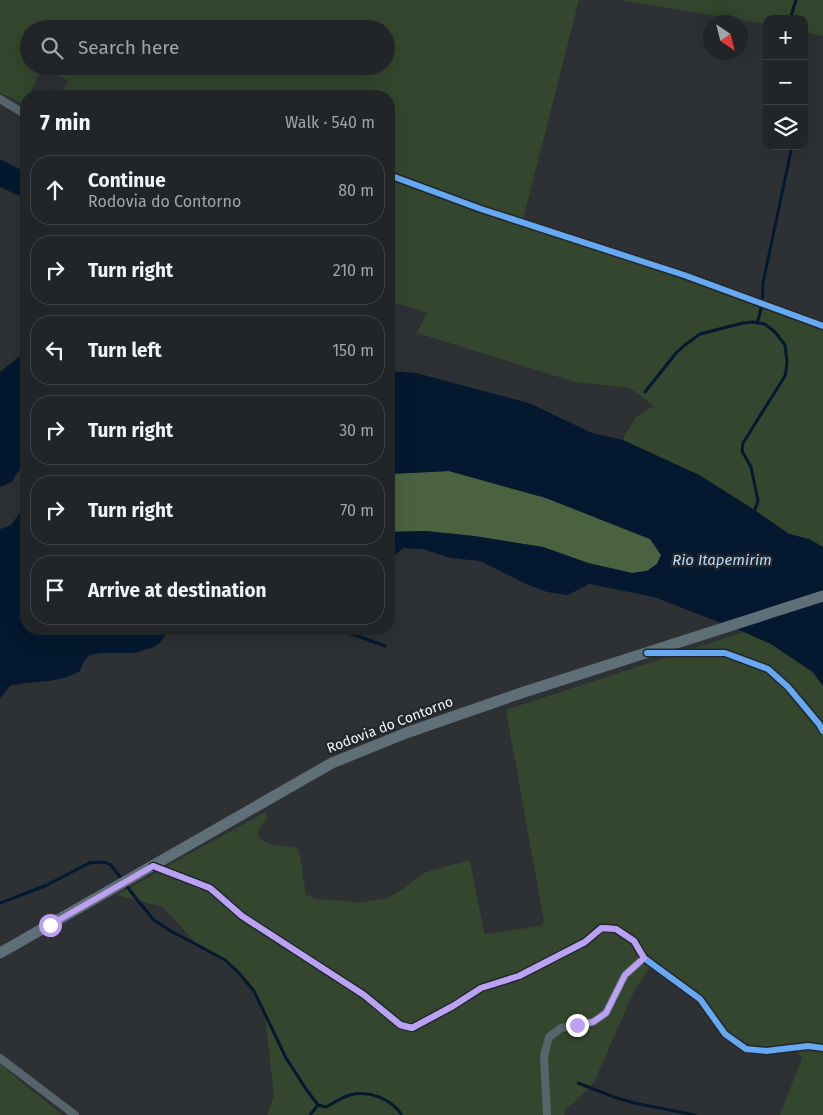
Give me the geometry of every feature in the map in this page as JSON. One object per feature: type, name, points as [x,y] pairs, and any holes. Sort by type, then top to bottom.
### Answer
[{"type":"main road","name":"Rodovia do Contorno","points":[[0,953],[332,763],[406,733],[521,693],[823,596]]},
{"type":"street","points":[[0,99],[20,111]]},
{"type":"street","points":[[395,177],[481,209],[684,274],[823,326]]},
{"type":"street","points":[[647,653],[725,653],[768,669],[788,687],[823,731]]},
{"type":"street","points":[[153,866],[210,888],[242,916],[364,995],[400,1025],[412,1028],[453,1006],[481,988],[519,976],[585,942],[602,928],[616,929],[634,941],[644,958],[700,999],[725,1034],[746,1049],[766,1052],[808,1046],[823,1048]]},
{"type":"street","points":[[546,1115],[544,1056],[549,1037],[561,1028],[593,1022],[606,1013],[625,975],[644,958]]},
{"type":"street","points":[[0,1058],[75,1115]]},
{"type":"green space","points":[[0,0],[579,0],[522,223],[823,324],[823,547],[809,539],[789,534],[699,475],[623,440],[637,416],[654,406],[630,388],[575,382],[417,333],[427,312],[395,303],[395,90],[63,90],[68,81],[58,75],[395,75],[395,20],[20,20],[20,75],[39,75],[31,90],[20,90],[20,102],[0,93]]},
{"type":"green space","points":[[620,0],[823,0],[823,36],[808,33],[808,15],[763,15],[763,23],[748,21],[748,15],[712,15]]},
{"type":"green space","points":[[449,471],[546,498],[650,539],[661,555],[657,564],[647,571],[632,573],[588,563],[543,547],[474,536],[425,531],[395,532],[395,474]]},
{"type":"green space","points":[[744,632],[771,644],[813,673],[823,686],[823,1115],[780,1115],[802,1058],[794,1048],[749,1048],[725,1029],[696,996],[649,968],[635,989],[594,1082],[589,1089],[564,1111],[565,1115],[267,1115],[274,1096],[265,1016],[250,983],[230,966],[195,942],[163,907],[117,895],[266,812],[267,819],[259,829],[258,835],[261,839],[272,844],[298,848],[305,894],[315,899],[358,903],[388,898],[422,874],[467,861],[470,862],[485,934],[541,926],[544,922],[506,710]]},
{"type":"green space","points":[[0,1063],[21,1082],[63,1115],[0,1115]]},
{"type":"water","points":[[0,159],[20,169],[20,196],[0,187]]},
{"type":"water","points":[[20,356],[20,470],[12,482],[0,487],[0,372]]},
{"type":"water","name":"Rio Itapemirim","points":[[395,371],[416,373],[529,403],[592,433],[623,440],[699,475],[789,534],[809,539],[823,547],[823,686],[813,672],[771,644],[654,597],[589,584],[568,595],[547,592],[526,584],[480,561],[451,558],[422,549],[403,548],[395,555],[395,532],[425,531],[474,536],[543,547],[588,563],[632,573],[647,571],[657,564],[661,555],[650,539],[546,498],[449,471],[395,474]]},
{"type":"water","points":[[20,512],[20,635],[164,635],[153,647],[135,653],[100,653],[90,655],[84,661],[80,671],[68,677],[10,686],[0,698],[0,528],[11,525]]},
{"type":"waterway","points":[[791,15],[796,0]]},
{"type":"waterway","points":[[757,323],[762,303],[763,283],[791,150]]},
{"type":"waterway","points":[[645,392],[676,353],[700,334],[752,322],[765,324],[775,332],[785,345],[787,362],[785,376],[743,443],[742,451],[751,467],[758,501],[754,512]]},
{"type":"waterway","points":[[150,647],[158,643],[164,635]]},
{"type":"waterway","points":[[354,635],[385,646]]},
{"type":"waterway","points":[[0,903],[47,885],[89,863],[101,862],[111,865],[154,920],[172,932],[225,960],[238,972],[254,991],[286,1058],[318,1105],[326,1107],[347,1096],[365,1094],[386,1100],[402,1115]]},
{"type":"waterway","points":[[578,1083],[634,1103],[695,1115]]},
{"type":"waterway","points":[[310,1115],[318,1105]]},
{"type":"cycle path","points":[[395,177],[481,209],[684,275],[823,326]]},
{"type":"cycle path","points":[[647,653],[725,653],[768,669],[788,687],[823,731]]},
{"type":"cycle path","points":[[153,866],[210,888],[242,916],[364,995],[401,1025],[412,1028],[453,1006],[481,988],[519,976],[585,942],[601,928],[616,929],[634,941],[644,958],[700,999],[725,1034],[746,1049],[766,1051],[808,1046],[823,1048]]},
{"type":"route","points":[[50,925],[153,866],[210,888],[242,916],[364,995],[400,1025],[412,1028],[453,1006],[481,988],[519,976],[585,942],[602,928],[616,929],[634,941],[644,958],[625,975],[606,1013],[593,1022],[577,1025]]}]
